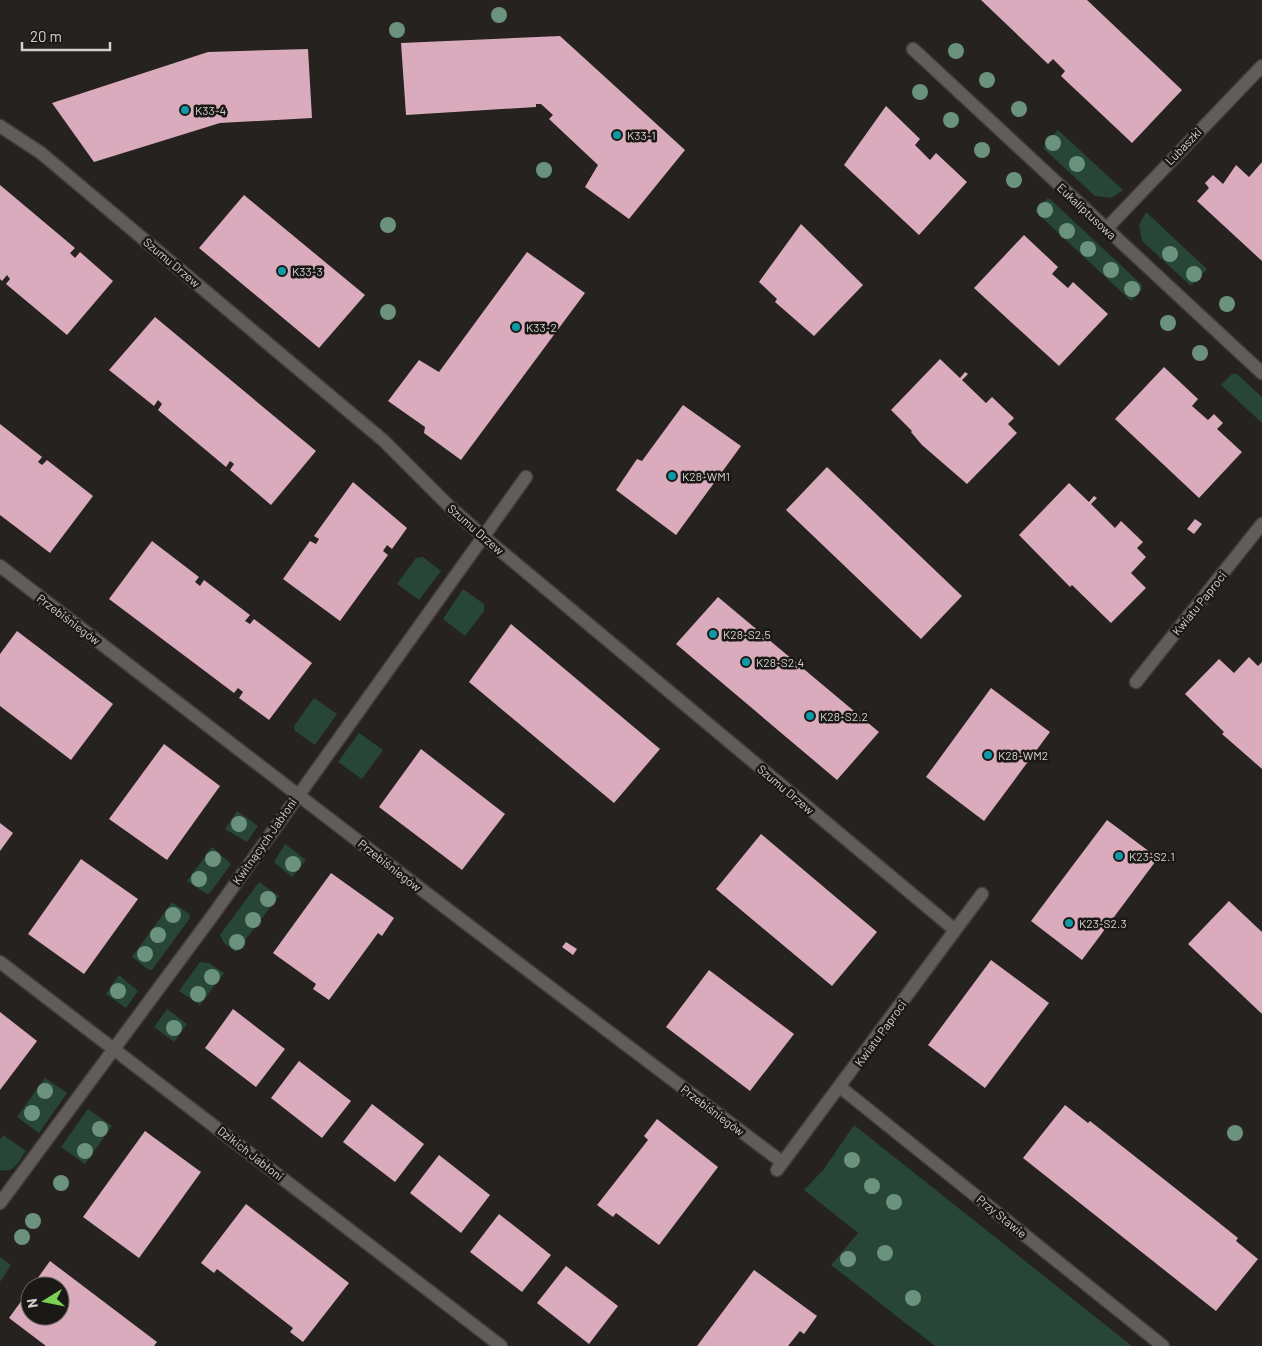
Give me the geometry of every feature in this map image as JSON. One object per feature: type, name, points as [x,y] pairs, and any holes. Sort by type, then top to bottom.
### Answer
[{"type":"street","name":"Eukaliptusowa","points":[[913,49],[1262,373]]},
{"type":"street","name":"Lubaszki","points":[[1106,229],[1262,66]]},
{"type":"street","name":"Szumu Drzew","points":[[0,126],[41,153],[384,440],[451,508],[484,537],[955,930]]},
{"type":"street","name":"Kwitnących Jabłoni","points":[[0,1204],[115,1049],[526,477]]},
{"type":"street","name":"Kwiatu Paproci","points":[[1136,682],[1262,524]]},
{"type":"street","name":"Przebiśniegów","points":[[0,566],[298,793],[780,1166]]},
{"type":"street","name":"Kwiatu Paproci","points":[[780,1166],[982,894]]},
{"type":"street","name":"Dzikich Jabłoni","points":[[0,962],[501,1346]]},
{"type":"street","name":"Przy Stawie","points":[[840,1087],[1163,1346]]},
{"type":"green space","points":[[1058,130],[1123,190],[1111,198],[1095,196],[1044,149],[1045,143]]},
{"type":"green space","points":[[1047,199],[1050,199],[1142,285],[1142,289],[1131,301],[1035,211]]},
{"type":"green space","points":[[1146,212],[1207,269],[1193,284],[1190,285],[1142,241],[1139,225]]},
{"type":"green space","points":[[1232,374],[1237,374],[1262,397],[1262,423],[1221,385]]},
{"type":"green space","points":[[423,557],[441,571],[419,600],[397,584],[416,558]]},
{"type":"green space","points":[[463,589],[484,604],[484,611],[465,636],[443,619]]},
{"type":"green space","points":[[314,698],[337,714],[315,745],[295,731],[294,726]]},
{"type":"green space","points":[[359,733],[383,750],[362,779],[338,762]]},
{"type":"green space","points":[[237,811],[258,826],[247,842],[225,829]]},
{"type":"green space","points":[[285,844],[306,860],[292,877],[274,862]]},
{"type":"green space","points":[[212,847],[231,864],[210,893],[207,894],[187,881]]},
{"type":"green space","points":[[259,882],[279,896],[236,952],[224,943],[220,935]]},
{"type":"green space","points":[[172,902],[189,914],[190,918],[152,970],[149,970],[132,957]]},
{"type":"green space","points":[[200,962],[209,963],[224,973],[200,1005],[179,991]]},
{"type":"green space","points":[[119,975],[138,991],[126,1008],[106,994]]},
{"type":"green space","points":[[167,1009],[187,1024],[174,1042],[154,1027]]},
{"type":"green space","points":[[45,1078],[67,1093],[39,1133],[17,1117]]},
{"type":"green space","points":[[88,1109],[112,1126],[85,1164],[61,1147]]},
{"type":"green space","points":[[854,1125],[1132,1346],[935,1346],[831,1265],[858,1233],[804,1190],[824,1169]]},
{"type":"green space","points":[[3,1135],[26,1151],[16,1166],[5,1171],[0,1170],[0,1140]]},
{"type":"green space","points":[[0,1257],[11,1265],[0,1282]]},
{"type":"building","points":[[981,0],[1087,0],[1182,90],[1132,143],[1061,76],[1065,71],[1053,59],[1048,64]]},
{"type":"building","name":"K33-1","points":[[560,36],[685,150],[629,219],[585,187],[598,165],[549,119],[553,115],[541,104],[536,104],[536,107],[406,115],[401,43]]},
{"type":"building","name":"K33-4","points":[[308,49],[312,118],[220,123],[94,162],[52,103],[208,52]]},
{"type":"building","points":[[886,106],[920,139],[915,145],[930,160],[936,153],[967,182],[919,235],[844,165]]},
{"type":"building","points":[[1262,162],[1262,261],[1197,201],[1209,188],[1205,183],[1213,175],[1223,184],[1236,165],[1249,177]]},
{"type":"building","points":[[0,185],[75,248],[70,253],[75,258],[80,252],[113,281],[67,335],[6,284],[10,279],[7,275],[2,281],[0,279]]},
{"type":"building","name":"K33-3","points":[[244,195],[365,295],[319,348],[199,248]]},
{"type":"building","points":[[801,224],[863,285],[814,336],[775,302],[777,299],[759,282]]},
{"type":"building","points":[[1024,235],[1058,267],[1052,274],[1068,288],[1073,282],[1108,314],[1059,366],[974,288]]},
{"type":"building","name":"K33-2","points":[[527,252],[585,293],[461,460],[424,433],[425,427],[388,401],[419,360],[439,372]]},
{"type":"building","points":[[155,317],[316,451],[271,505],[230,470],[234,464],[230,461],[226,467],[158,410],[162,404],[158,400],[154,406],[109,370]]},
{"type":"building","points":[[940,359],[960,378],[965,372],[968,374],[962,380],[986,403],[992,397],[1014,418],[1008,424],[1017,433],[967,484],[922,445],[912,431],[891,410]]},
{"type":"building","points":[[1164,367],[1198,399],[1192,406],[1208,420],[1214,414],[1223,423],[1217,429],[1242,452],[1199,498],[1115,419]]},
{"type":"building","name":"K28-WM1","points":[[683,405],[741,446],[676,535],[616,490],[637,459],[642,461]]},
{"type":"building","points":[[0,424],[42,457],[38,462],[42,465],[47,460],[93,496],[50,553],[0,515]]},
{"type":"building","points":[[827,467],[962,596],[921,639],[786,510]]},
{"type":"building","points":[[353,482],[407,528],[392,549],[387,545],[383,551],[388,555],[340,621],[283,579],[310,541],[316,544],[319,539],[314,536]]},
{"type":"building","points":[[1069,483],[1089,502],[1094,496],[1097,498],[1091,504],[1115,528],[1121,521],[1143,542],[1137,548],[1146,557],[1131,573],[1146,588],[1111,623],[1072,585],[1070,587],[1019,535]]},
{"type":"building","points":[[1195,519],[1202,524],[1194,534],[1187,529]]},
{"type":"building","points":[[152,541],[199,577],[195,582],[200,586],[204,580],[250,615],[245,621],[250,624],[254,619],[312,663],[269,720],[239,698],[243,692],[238,688],[234,693],[109,599]]},
{"type":"building","points":[[718,597],[879,732],[837,780],[676,644]]},
{"type":"building","points":[[511,624],[660,749],[614,803],[469,682]]},
{"type":"building","points":[[17,631],[113,704],[71,760],[0,706],[0,654]]},
{"type":"building","points":[[1249,657],[1258,666],[1262,662],[1262,769],[1222,734],[1224,732],[1185,694],[1219,659],[1234,673]]},
{"type":"building","name":"K28-WM2","points":[[991,688],[1050,732],[984,821],[926,777]]},
{"type":"building","points":[[164,744],[220,786],[167,860],[109,819]]},
{"type":"building","points":[[421,749],[505,814],[462,870],[379,807]]},
{"type":"building","points":[[1107,820],[1158,858],[1082,960],[1031,921]]},
{"type":"building","points":[[0,823],[13,833],[0,851]]},
{"type":"building","points":[[761,834],[877,932],[832,986],[716,889]]},
{"type":"building","points":[[81,859],[138,899],[84,974],[28,934]]},
{"type":"building","points":[[331,873],[394,918],[382,936],[378,933],[329,1000],[313,989],[316,984],[273,953]]},
{"type":"building","points":[[1229,901],[1262,932],[1262,1014],[1188,944]]},
{"type":"building","points":[[566,942],[577,949],[573,955],[562,947]]},
{"type":"building","points":[[991,960],[1049,1003],[985,1088],[928,1045]]},
{"type":"building","points":[[709,970],[794,1034],[750,1091],[666,1027]]},
{"type":"building","points":[[233,1009],[285,1049],[256,1087],[205,1048]]},
{"type":"building","points":[[0,1012],[37,1041],[0,1090]]},
{"type":"building","points":[[299,1061],[351,1101],[322,1138],[271,1098]]},
{"type":"building","points":[[372,1104],[424,1144],[395,1182],[343,1142]]},
{"type":"building","points":[[1065,1105],[1088,1123],[1090,1121],[1208,1214],[1238,1238],[1236,1241],[1258,1259],[1216,1311],[1023,1158]]},
{"type":"building","points":[[657,1119],[718,1167],[659,1245],[616,1213],[613,1217],[597,1205],[648,1140],[644,1136]]},
{"type":"building","points":[[145,1131],[201,1172],[139,1258],[83,1217]]},
{"type":"building","points":[[439,1155],[490,1195],[461,1233],[410,1193]]},
{"type":"building","points":[[246,1204],[349,1283],[303,1342],[290,1332],[293,1328],[217,1269],[214,1273],[201,1263]]},
{"type":"building","points":[[499,1214],[551,1255],[522,1292],[470,1252]]},
{"type":"building","points":[[50,1261],[70,1276],[39,1276]]},
{"type":"building","points":[[566,1266],[618,1306],[589,1344],[537,1303]]},
{"type":"building","points":[[754,1270],[817,1316],[804,1334],[800,1331],[788,1346],[697,1346]]},
{"type":"building","points":[[70,1276],[157,1342],[154,1346],[46,1346],[9,1318],[20,1303],[20,1326],[70,1326]]},
{"type":"place","name":"K33-4","points":[[185,110]]},
{"type":"place","name":"K33-1","points":[[617,135]]},
{"type":"place","name":"K33-3","points":[[282,271]]},
{"type":"place","name":"K33-2","points":[[516,327]]},
{"type":"place","name":"K28-WM1","points":[[672,476]]},
{"type":"place","name":"K28-S2.5","points":[[713,634]]},
{"type":"place","name":"K28-S2.4","points":[[746,662]]},
{"type":"place","name":"K28-S2.2","points":[[810,716]]},
{"type":"place","name":"K28-WM2","points":[[988,755]]},
{"type":"place","name":"K23-S2.1","points":[[1119,856]]},
{"type":"place","name":"K23-S2.3","points":[[1069,923]]}]
